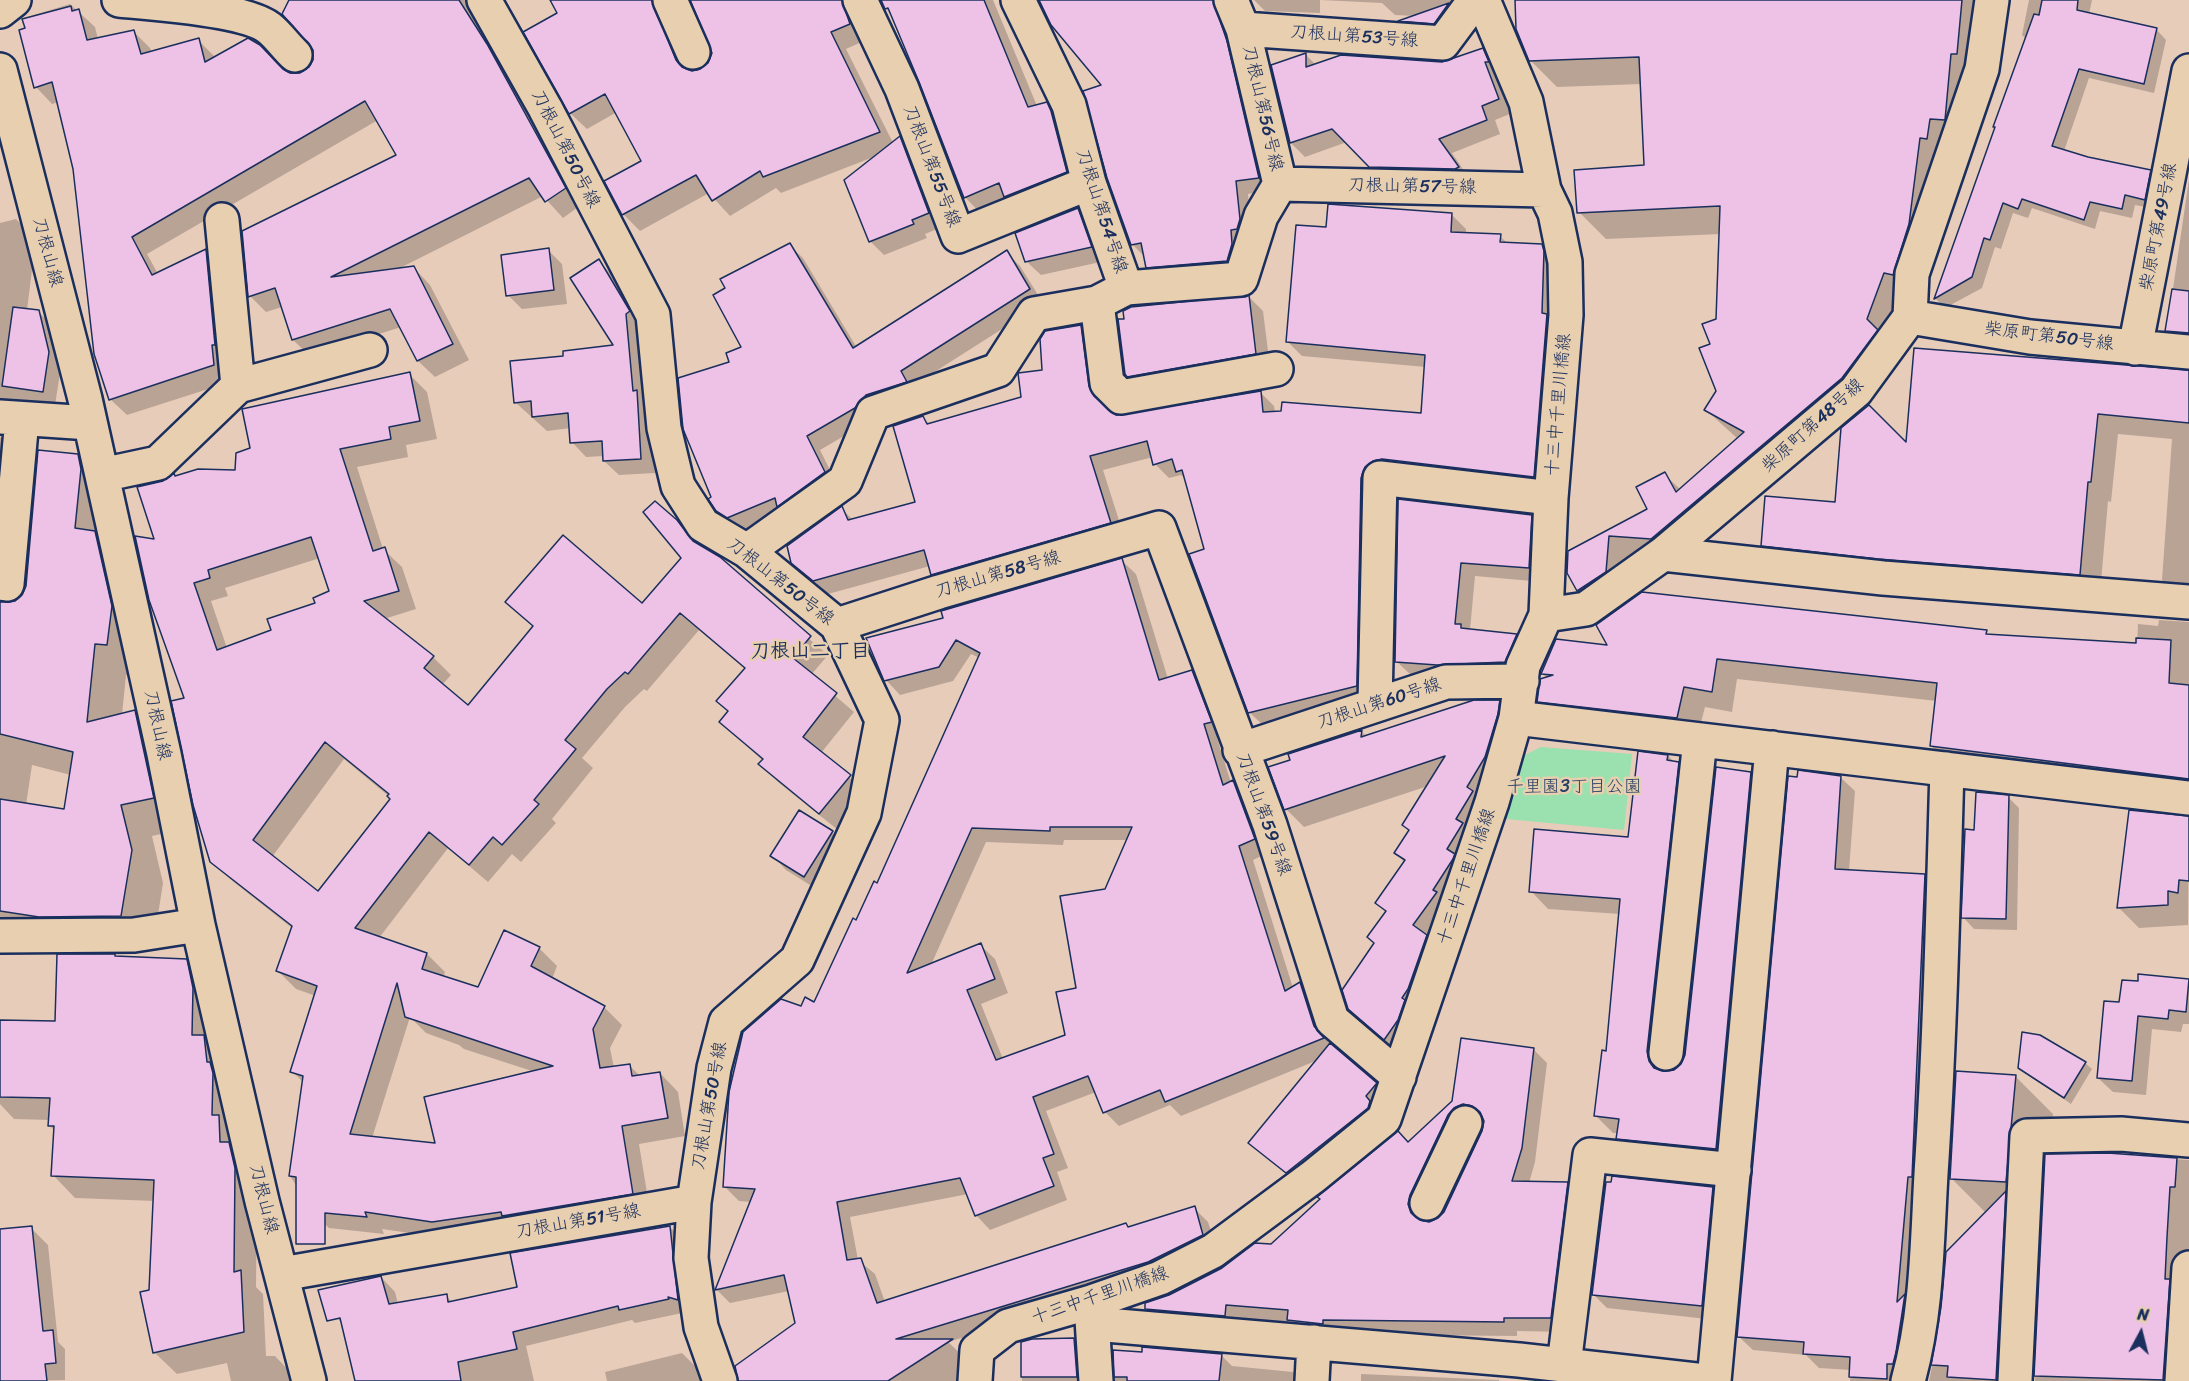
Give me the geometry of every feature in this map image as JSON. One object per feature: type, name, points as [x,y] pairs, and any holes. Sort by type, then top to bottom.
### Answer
[{"type":"street","points":[[0,11],[14,0]]},
{"type":"street","points":[[119,0],[198,8],[247,19],[268,27],[295,55]]},
{"type":"street","name":"刀根山第50号線","points":[[484,0],[545,108],[653,315],[664,428],[678,486],[703,525],[747,551],[837,625],[882,720],[864,813],[797,960],[726,1022],[714,1068],[694,1202]]},
{"type":"street","points":[[670,0],[693,52]]},
{"type":"street","name":"刀根山第55号線","points":[[860,0],[902,89],[958,236],[1089,183]]},
{"type":"street","name":"刀根山第54号線","points":[[747,551],[845,481],[873,413],[998,370],[1034,314],[1097,303],[1126,288],[1089,183],[1070,105],[1018,0]]},
{"type":"street","name":"刀根山第53号線","points":[[1237,15],[1443,43],[1475,0]]},
{"type":"street","name":"十三中千里川橋線","points":[[975,1381],[977,1350],[1008,1326],[1092,1313],[1213,1251],[1262,1216],[1384,1119],[1492,802],[1516,718],[1523,666],[1546,615],[1551,498],[1566,315],[1565,262],[1555,213],[1544,189],[1526,102],[1483,0]]},
{"type":"street","points":[[1910,317],[1912,274],[1982,69],[1992,0]]},
{"type":"street","name":"刀根山第56号線","points":[[1126,288],[1241,279],[1261,216],[1280,184],[1237,15]]},
{"type":"street","name":"刀根山線","points":[[0,70],[90,423],[162,742],[198,925],[262,1201],[309,1381]]},
{"type":"street","name":"柴原町第49号線","points":[[2135,348],[2189,71]]},
{"type":"street","name":"刀根山第57号線","points":[[1280,184],[1544,189]]},
{"type":"street","points":[[222,220],[238,386]]},
{"type":"street","points":[[1097,303],[1107,383],[1121,397],[1276,369]]},
{"type":"street","name":"柴原町第50号線","points":[[1910,317],[2030,337],[2189,352]]},
{"type":"street","name":"柴原町第48号線","points":[[1546,615],[1586,609],[1664,554],[1856,391],[1910,317]]},
{"type":"street","points":[[102,476],[158,463],[238,386],[370,350]]},
{"type":"street","points":[[0,583],[7,584],[11,418],[90,423]]},
{"type":"street","points":[[1375,704],[1380,478],[1551,498]]},
{"type":"street","name":"刀根山第58号線","points":[[837,625],[939,592],[1159,528]]},
{"type":"street","name":"刀根山第59号線","points":[[1159,528],[1240,750],[1270,825],[1332,1020],[1399,1077]]},
{"type":"street","points":[[1664,554],[1883,578],[2189,602]]},
{"type":"street","name":"刀根山第60号線","points":[[1240,750],[1446,682],[1522,681]]},
{"type":"street","points":[[1516,718],[2189,798]]},
{"type":"street","points":[[1666,1053],[1700,740]]},
{"type":"street","points":[[1714,1381],[1772,748]]},
{"type":"street","points":[[1908,1381],[1922,1316],[1939,1050],[1947,769]]},
{"type":"street","points":[[0,936],[134,935],[198,925]]},
{"type":"street","points":[[1427,1203],[1465,1123]]},
{"type":"street","points":[[2015,1381],[2027,1136],[2121,1134],[2189,1140]]},
{"type":"street","points":[[1564,1365],[1590,1155],[1734,1170]]},
{"type":"street","points":[[694,1202],[691,1258],[701,1327],[720,1381]]},
{"type":"street","name":"刀根山第51号線","points":[[282,1274],[694,1202]]},
{"type":"street","points":[[2182,1381],[2189,1268]]},
{"type":"street","points":[[1096,1381],[1092,1313],[1519,1371],[1564,1365],[1705,1381]]},
{"type":"street","points":[[1312,1381],[1314,1342]]},
{"type":"green space","name":"千里園3丁目公園","points":[[1541,747],[1632,754],[1624,830],[1506,819],[1523,756]]},
{"type":"building","points":[[289,0],[459,0],[487,44],[566,188],[545,202],[529,178],[331,277],[414,266],[453,344],[417,361],[390,309],[292,340],[275,288],[248,297],[242,231],[396,155],[365,101],[132,237],[152,275],[206,249],[215,345],[212,345],[214,365],[109,400],[94,354],[73,169],[52,82],[34,88],[19,30],[25,28],[22,19],[71,6],[72,11],[79,9],[87,40],[134,30],[141,54],[199,38],[205,62],[248,38],[260,45],[283,69],[290,73],[300,73],[309,67],[313,60],[313,50],[282,14]]},
{"type":"building","points":[[550,0],[652,0],[676,60],[682,67],[692,71],[708,63],[712,53],[690,0],[842,0],[850,24],[831,32],[880,132],[763,177],[760,171],[712,201],[696,175],[622,215],[604,181],[641,161],[605,94],[569,114],[523,32],[557,13]]},
{"type":"building","points":[[881,0],[984,0],[1028,107],[1047,102],[1067,172],[1004,197],[999,183],[964,198],[888,8],[885,9]]},
{"type":"building","points":[[1039,0],[1213,0],[1227,41],[1259,178],[1236,181],[1240,219],[1237,229],[1231,230],[1232,244],[1227,261],[1146,268],[1141,243],[1131,245],[1107,178],[1083,91],[1101,85],[1051,25]]},
{"type":"building","points":[[1515,0],[1962,0],[1957,54],[1951,54],[1945,120],[1930,119],[1927,139],[1920,138],[1909,224],[1893,275],[1884,273],[1867,319],[1878,330],[1842,378],[1651,539],[1609,536],[1606,572],[1577,591],[1567,573],[1568,551],[1647,509],[1636,487],[1665,472],[1676,492],[1744,432],[1704,410],[1716,391],[1699,348],[1710,344],[1702,324],[1716,319],[1720,206],[1577,213],[1574,170],[1644,165],[1639,57],[1529,61],[1516,29]]},
{"type":"building","points":[[2042,0],[2078,0],[2077,10],[2157,28],[2144,84],[2079,69],[2052,146],[2088,157],[2151,170],[2145,200],[2125,195],[2122,209],[2090,202],[2084,220],[2022,199],[2018,209],[2003,203],[1990,240],[1984,238],[1972,277],[1934,299],[1995,127],[1993,127],[2034,14],[2039,15]]},
{"type":"building","points":[[1449,3],[1434,24],[1398,21]]},
{"type":"building","points":[[1483,48],[1489,62],[1485,62],[1499,99],[1482,106],[1487,120],[1439,139],[1459,167],[1455,169],[1369,167],[1332,129],[1290,143],[1271,65],[1306,53],[1306,67],[1341,55],[1442,62]]},
{"type":"building","points":[[900,136],[929,213],[912,220],[914,224],[869,242],[844,180]]},
{"type":"building","points":[[1328,204],[1452,213],[1451,232],[1501,234],[1500,242],[1542,244],[1544,251],[1542,313],[1547,314],[1534,477],[1382,459],[1373,461],[1365,467],[1361,478],[1357,686],[1248,713],[1189,554],[1204,549],[1182,470],[1176,472],[1172,459],[1153,465],[1147,441],[1090,456],[1111,523],[931,575],[924,550],[813,581],[791,563],[787,546],[842,506],[848,520],[915,502],[893,426],[923,416],[927,424],[1021,397],[1018,373],[1042,370],[1040,339],[1045,331],[1081,325],[1089,386],[1094,396],[1116,415],[1261,391],[1263,412],[1281,411],[1282,402],[1421,413],[1425,355],[1286,342],[1296,225],[1326,227]]},
{"type":"building","points":[[1078,208],[1092,247],[1025,262],[1015,233]]},
{"type":"building","points":[[790,243],[853,348],[1007,250],[1030,289],[901,371],[907,382],[866,395],[855,408],[807,436],[825,472],[777,507],[775,498],[727,518],[716,511],[708,499],[711,497],[683,429],[678,378],[729,362],[726,353],[741,347],[713,295],[725,288],[720,279]]},
{"type":"building","points":[[549,248],[554,290],[506,296],[501,255]]},
{"type":"building","points":[[599,259],[630,311],[626,314],[633,391],[637,390],[641,459],[603,461],[602,441],[570,443],[568,413],[532,417],[531,401],[514,403],[510,361],[563,356],[563,351],[613,345],[570,278]]},
{"type":"building","points":[[2172,289],[2189,291],[2189,333],[2165,331]]},
{"type":"building","points":[[1249,295],[1256,354],[1127,377],[1125,374],[1118,319],[1124,319],[1123,311],[1131,307]]},
{"type":"building","points":[[13,307],[39,310],[49,352],[43,392],[2,386]]},
{"type":"building","points":[[1914,348],[2189,370],[2189,423],[2098,414],[2091,482],[2088,482],[2080,575],[1878,559],[1761,546],[1765,496],[1835,502],[1841,428],[1869,405],[1906,442]]},
{"type":"building","points":[[410,372],[420,421],[389,427],[391,439],[340,449],[373,551],[385,547],[399,591],[364,601],[434,656],[424,668],[468,705],[533,626],[505,602],[563,535],[642,603],[681,558],[643,512],[655,501],[677,520],[693,541],[720,557],[811,636],[793,658],[837,693],[803,737],[851,775],[819,814],[758,764],[763,759],[719,722],[728,711],[716,701],[745,668],[680,613],[628,674],[625,672],[607,689],[565,740],[576,749],[534,800],[539,804],[502,845],[493,837],[469,865],[429,832],[355,928],[427,953],[422,969],[478,987],[504,930],[540,947],[531,966],[605,1006],[593,1029],[600,1068],[630,1064],[632,1076],[660,1072],[668,1118],[622,1126],[633,1194],[502,1216],[501,1212],[432,1222],[365,1212],[367,1217],[325,1213],[325,1244],[296,1244],[296,1177],[289,1176],[303,1076],[290,1072],[317,986],[276,971],[292,926],[210,862],[193,805],[171,701],[184,698],[149,600],[135,536],[154,539],[137,487],[163,481],[174,473],[175,476],[198,469],[235,470],[236,453],[250,448],[242,409]],"holes":[[[311,537],[329,591],[313,598],[315,603],[267,619],[271,630],[217,650],[194,583],[210,578],[208,570]],[[325,742],[389,794],[387,796],[390,799],[318,891],[253,840]],[[397,983],[405,1017],[553,1066],[424,1097],[435,1143],[350,1134]]]},
{"type":"building","points":[[38,450],[78,454],[81,469],[75,528],[95,531],[112,606],[107,645],[95,644],[87,722],[135,710],[154,798],[121,805],[132,850],[121,916],[39,917],[0,911],[0,799],[64,809],[73,752],[0,734],[0,602],[15,601],[22,595],[26,586]]},
{"type":"building","points":[[1398,499],[1532,515],[1529,568],[1461,563],[1455,624],[1461,624],[1461,628],[1517,634],[1505,662],[1437,665],[1395,662]]},
{"type":"building","points":[[1122,558],[1159,680],[1192,670],[1212,722],[1204,724],[1223,785],[1233,780],[1255,839],[1239,846],[1285,991],[1300,982],[1314,1026],[1324,1038],[1165,1102],[1160,1090],[1103,1113],[1088,1076],[1033,1097],[1054,1154],[1043,1158],[1054,1186],[975,1216],[960,1178],[837,1202],[847,1260],[861,1258],[877,1303],[1126,1223],[1128,1227],[1195,1206],[1203,1235],[1148,1262],[896,1339],[953,1339],[888,1381],[738,1381],[735,1366],[795,1323],[784,1275],[715,1290],[755,1189],[723,1187],[729,1092],[743,1032],[781,999],[801,1006],[805,997],[814,1002],[853,918],[856,920],[874,881],[877,883],[980,653],[956,640],[939,667],[884,681],[866,638],[943,618],[941,611]],"holes":[[[1050,827],[1132,827],[1105,889],[1060,896],[1076,988],[1056,992],[1065,1035],[996,1060],[967,990],[995,979],[981,943],[907,973],[972,828],[1050,831]]]},
{"type":"building","points":[[1642,592],[1987,630],[1986,634],[2136,643],[2136,638],[2171,640],[2169,683],[2189,685],[2189,779],[1930,746],[1937,683],[1717,659],[1712,692],[1684,687],[1677,718],[1537,702],[1540,679],[1553,675],[1541,674],[1556,639],[1607,645],[1596,625]]},
{"type":"building","points":[[1474,700],[1500,700],[1498,714],[1485,757],[1467,787],[1473,791],[1456,819],[1463,823],[1447,849],[1455,854],[1453,859],[1433,890],[1437,892],[1413,925],[1427,935],[1408,989],[1402,998],[1405,1000],[1398,1020],[1384,1040],[1348,1009],[1342,990],[1374,943],[1367,937],[1386,911],[1375,903],[1405,860],[1394,853],[1409,830],[1402,825],[1445,756],[1284,810],[1268,767],[1290,760],[1288,754],[1362,730],[1361,737]]},
{"type":"building","points":[[1638,751],[1668,755],[1667,760],[1679,762],[1647,1051],[1649,1061],[1654,1068],[1663,1071],[1674,1070],[1681,1064],[1685,1055],[1716,767],[1751,772],[1716,1149],[1616,1139],[1619,1119],[1594,1116],[1602,1050],[1606,1051],[1620,899],[1529,892],[1534,829],[1628,837]]},
{"type":"building","points":[[1798,770],[1841,776],[1835,869],[1925,874],[1912,1177],[1908,1177],[1897,1302],[1905,1294],[1896,1352],[1893,1364],[1887,1364],[1887,1379],[1849,1377],[1850,1357],[1803,1354],[1804,1342],[1737,1337],[1788,776],[1797,777]]},
{"type":"building","points":[[1976,792],[2009,795],[2006,919],[1961,918],[1965,829],[1974,830]]},
{"type":"building","points":[[799,810],[833,831],[804,877],[770,856]]},
{"type":"building","points":[[2129,810],[2189,816],[2189,881],[2179,880],[2178,893],[2168,891],[2168,905],[2117,908]]},
{"type":"building","points":[[57,954],[115,954],[115,956],[187,959],[193,988],[192,1035],[204,1035],[207,1062],[210,1062],[213,1073],[212,1115],[219,1115],[220,1142],[229,1142],[235,1168],[234,1272],[241,1270],[244,1332],[153,1353],[140,1292],[149,1290],[154,1180],[51,1176],[54,1126],[48,1126],[50,1098],[0,1097],[0,1020],[55,1021]]},
{"type":"building","points":[[2138,974],[2189,979],[2186,1012],[2169,1010],[2168,1019],[2138,1016],[2132,1081],[2097,1078],[2104,1001],[2119,1002],[2122,980],[2138,981]]},
{"type":"building","points":[[2022,1032],[2040,1035],[2086,1062],[2064,1098],[2018,1068]]},
{"type":"building","points":[[1461,1038],[1534,1048],[1522,1148],[1512,1181],[1568,1182],[1551,1318],[1504,1318],[1504,1322],[1323,1320],[1323,1324],[1287,1320],[1288,1310],[1226,1305],[1225,1316],[1145,1309],[1145,1303],[1169,1295],[1222,1268],[1255,1243],[1271,1244],[1320,1199],[1317,1197],[1398,1131],[1408,1142],[1452,1101]],"holes":[[[1463,1104],[1472,1106],[1480,1112],[1484,1121],[1482,1131],[1444,1212],[1429,1222],[1420,1220],[1411,1213],[1408,1204],[1410,1195],[1448,1115],[1454,1108]]]},
{"type":"building","points":[[1330,1043],[1377,1083],[1366,1096],[1370,1101],[1368,1108],[1286,1173],[1248,1143]]},
{"type":"building","points":[[1956,1071],[2016,1075],[2006,1182],[1950,1179]]},
{"type":"building","points":[[2108,1153],[2177,1158],[2175,1187],[2170,1187],[2165,1279],[2170,1279],[2163,1380],[2034,1376],[2045,1154]]},
{"type":"building","points":[[1612,1176],[1713,1187],[1702,1306],[1592,1295],[1606,1182],[1611,1182]]},
{"type":"building","points":[[2006,1191],[1996,1380],[1947,1377],[1948,1366],[1931,1365],[1941,1307],[1946,1252]]},
{"type":"building","points":[[32,1226],[43,1331],[53,1330],[56,1363],[45,1364],[47,1381],[0,1381],[0,1229]]},
{"type":"building","points":[[670,1226],[678,1300],[668,1297],[669,1299],[619,1310],[618,1306],[513,1332],[517,1349],[458,1362],[461,1381],[355,1381],[340,1318],[327,1321],[318,1290],[381,1276],[389,1304],[447,1294],[448,1302],[517,1287],[510,1253]]},
{"type":"building","points":[[1074,1338],[1077,1377],[1021,1377],[1021,1342],[1032,1339]]},
{"type":"building","points":[[1142,1347],[1222,1354],[1219,1381],[1127,1381],[1127,1377],[1114,1377],[1113,1350],[1142,1352]]},
{"type":"district","name":"刀根山二丁目","points":[[810,652]]}]
